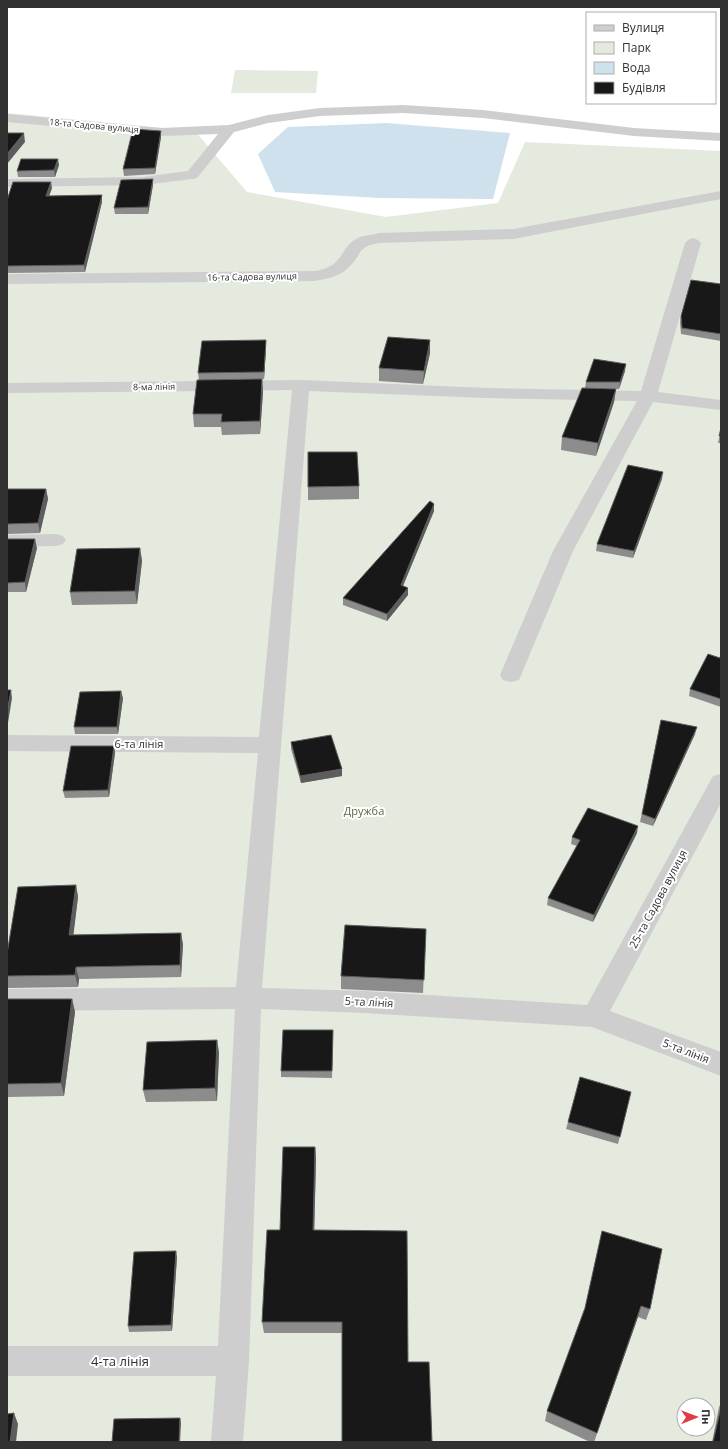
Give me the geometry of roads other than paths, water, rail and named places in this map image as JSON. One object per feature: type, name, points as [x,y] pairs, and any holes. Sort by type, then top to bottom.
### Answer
[{"type":"street","name":"18-та Садова вулиця","points":[[7,118],[161,132],[229,129],[268,119],[320,112],[403,109],[483,114],[634,132],[721,137]]},
{"type":"street","points":[[7,182],[144,181],[192,175],[229,129]]},
{"type":"street","name":"16-та Садова вулиця","points":[[7,279],[315,276],[331,273],[340,267],[344,264],[354,248],[363,241],[379,238],[514,234],[721,195]]},
{"type":"street","points":[[511,675],[563,551],[648,396],[693,243]]},
{"type":"street","points":[[227,1442],[233,1361],[248,998],[301,385]]},
{"type":"street","name":"8-ма лінія","points":[[7,388],[301,385],[487,393],[648,396],[721,405]]},
{"type":"street","points":[[7,541],[56,540]]},
{"type":"street","name":"6-та лінія","points":[[7,743],[270,745]]},
{"type":"street","name":"25-та Садова вулиця","points":[[602,1019],[721,782]]},
{"type":"street","name":"5-та лінія","points":[[7,1000],[248,998],[365,1002],[602,1019],[721,1064]]},
{"type":"street","name":"4-та лінія","points":[[7,1361],[233,1361]]},
{"type":"water","points":[[386,123],[510,133],[493,199],[380,198],[275,192],[258,154],[288,127]]},
{"type":"park label","name":"Дружба","points":[[364,811]]}]
